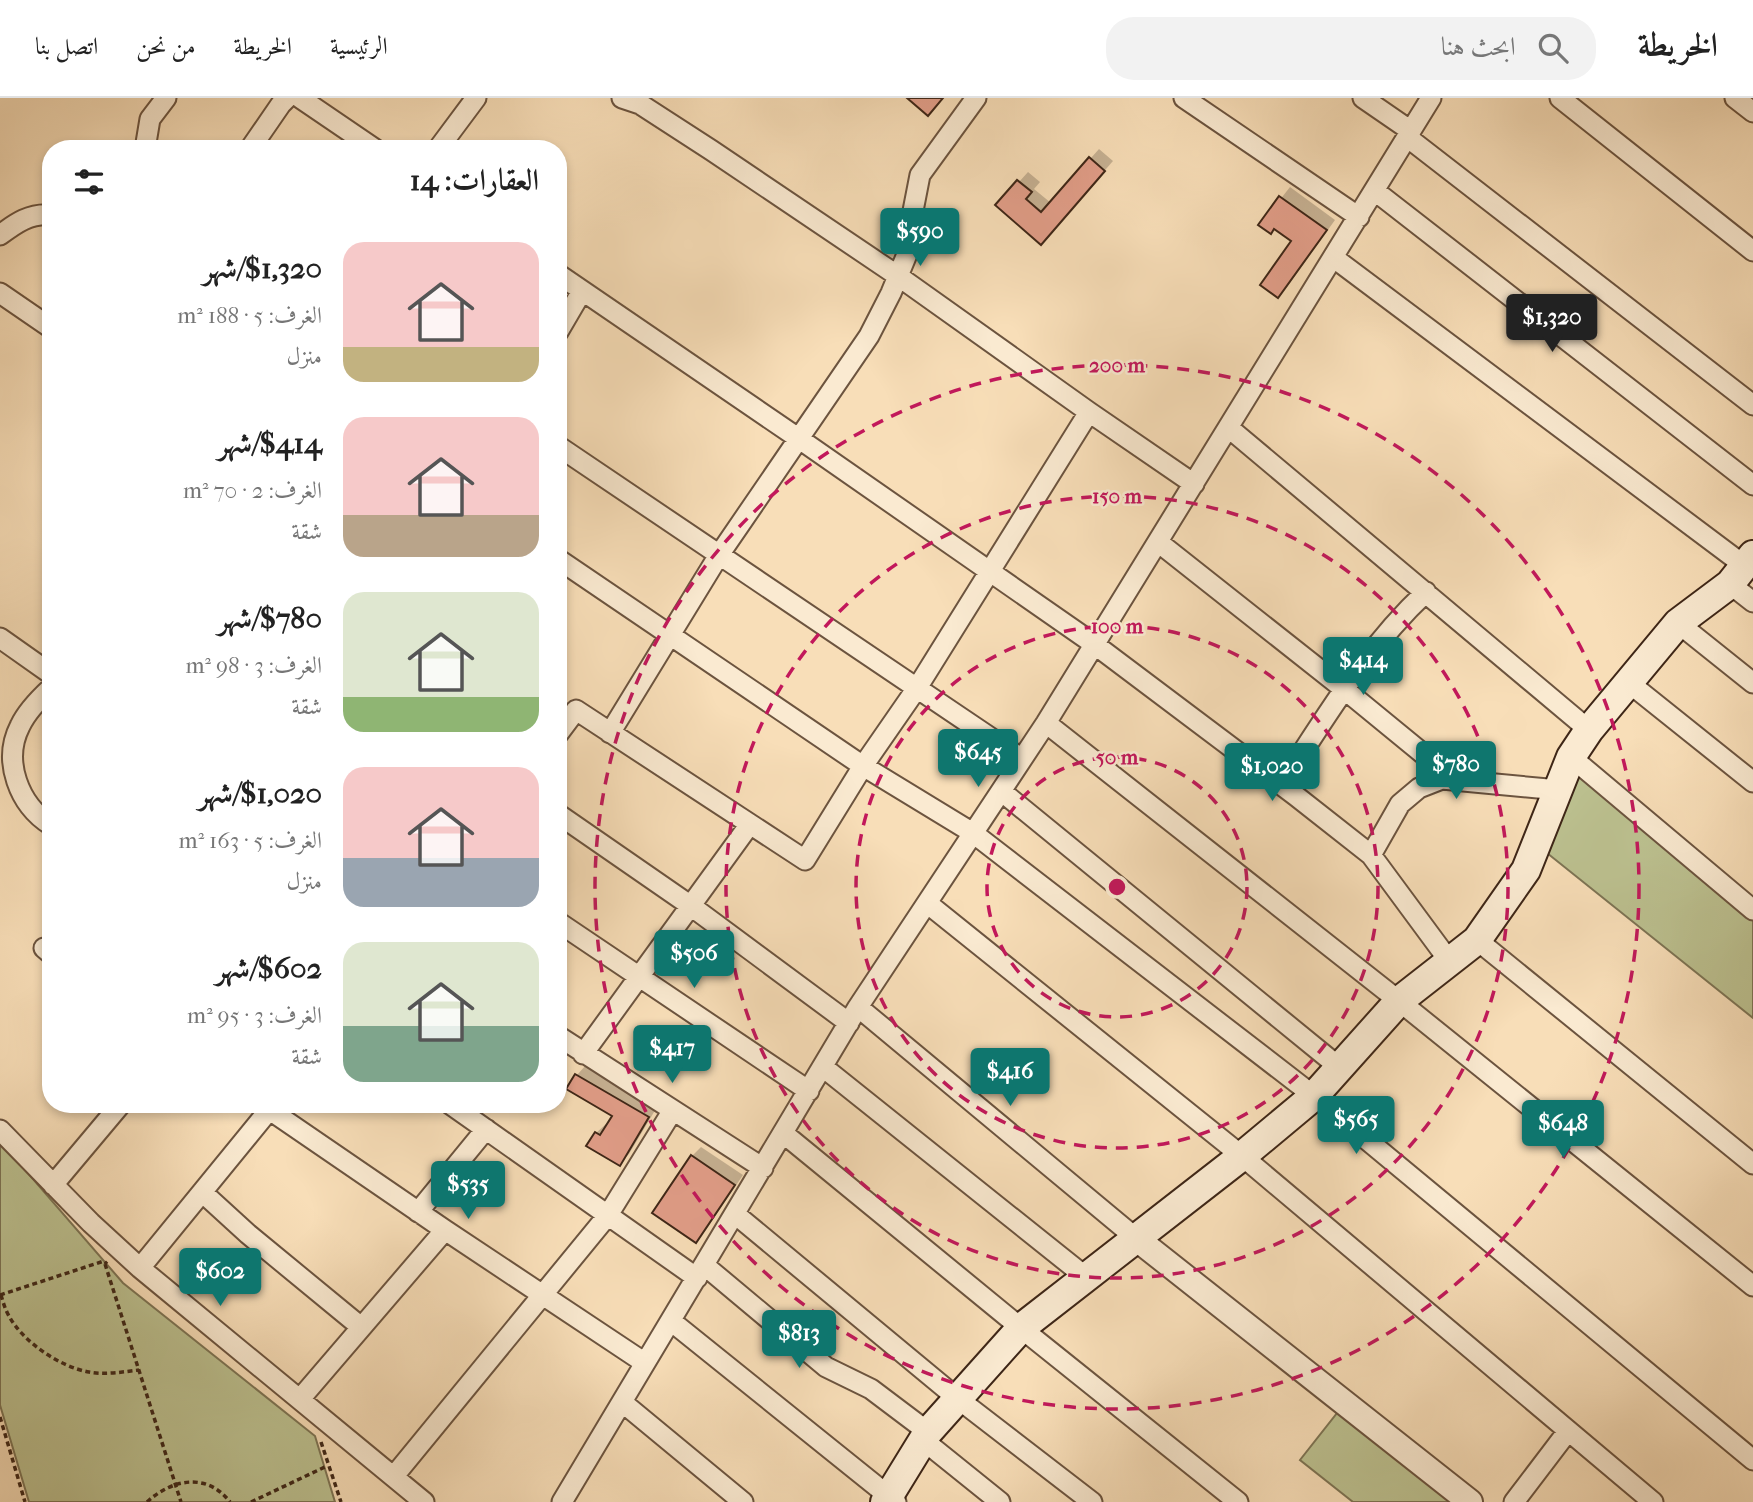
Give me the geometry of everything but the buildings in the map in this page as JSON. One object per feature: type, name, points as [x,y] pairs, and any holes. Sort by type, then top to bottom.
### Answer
[{"type":"main road","points":[[890,1500],[926,1436],[1021,1328],[1242,1156],[1314,1096],[1399,1002],[1477,940],[1526,870],[1571,757],[1589,730],[1678,624],[1743,568]]},
{"type":"street","points":[[146,140],[150,119],[166,98]]},
{"type":"street","points":[[256,140],[287,98]]},
{"type":"street","points":[[300,98],[362,140]]},
{"type":"street","points":[[445,140],[476,98]]},
{"type":"street","points":[[622,98],[640,104],[898,276],[1194,484]]},
{"type":"street","points":[[610,733],[719,555],[869,336],[910,247],[912,215],[920,175],[976,98]]},
{"type":"street","points":[[1184,98],[1359,217]]},
{"type":"street","points":[[1363,98],[1753,405]]},
{"type":"street","points":[[569,1500],[622,1402],[822,1067],[1046,723],[1431,98]]},
{"type":"street","points":[[1560,98],[1753,251]]},
{"type":"street","points":[[1735,98],[1753,112]]},
{"type":"street","points":[[1375,191],[1753,485]]},
{"type":"street","points":[[0,235],[17,222],[37,213],[42,214]]},
{"type":"street","points":[[1334,258],[1743,568],[1753,602]]},
{"type":"street","points":[[567,280],[799,438],[1094,645],[1281,785],[1371,855],[1450,962]]},
{"type":"street","points":[[567,317],[582,291]]},
{"type":"street","points":[[0,293],[42,322]]},
{"type":"street","points":[[567,722],[576,710],[805,860],[863,766],[917,688],[1089,412]]},
{"type":"street","points":[[1229,428],[1589,730]]},
{"type":"street","points":[[567,452],[1023,759]]},
{"type":"street","points":[[1158,542],[1455,780]]},
{"type":"street","points":[[567,565],[863,766],[974,833],[1314,1096],[1753,1460]]},
{"type":"street","points":[[1281,785],[1362,662],[1399,617],[1426,592]]},
{"type":"street","points":[[1678,624],[1753,683]]},
{"type":"street","points":[[0,638],[42,668]]},
{"type":"street","points":[[1628,682],[1753,782]]},
{"type":"street","points":[[42,696],[19,727],[13,751],[15,779],[29,806],[42,817]]},
{"type":"street","points":[[1046,723],[1753,1286]]},
{"type":"street","points":[[1571,757],[1753,910]]},
{"type":"street","points":[[1371,855],[1399,804],[1419,788],[1442,779],[1559,790]]},
{"type":"street","points":[[1002,791],[1339,1067]]},
{"type":"street","points":[[567,820],[854,1015],[1470,1502]]},
{"type":"street","points":[[583,1054],[750,824]]},
{"type":"street","points":[[927,903],[1242,1156],[1653,1502]]},
{"type":"street","points":[[567,928],[808,1091]]},
{"type":"street","points":[[1477,940],[1753,1164]]},
{"type":"street","points":[[567,1042],[762,1168]]},
{"type":"street","points":[[822,1067],[1087,1278]]},
{"type":"street","points":[[394,1476],[608,1214],[673,1110]]},
{"type":"street","points":[[53,1185],[113,1113]]},
{"type":"street","points":[[140,1268],[263,1113]]},
{"type":"street","points":[[278,1113],[418,1212],[645,1363]]},
{"type":"street","points":[[463,1113],[608,1214],[700,1271],[826,1367],[871,1389],[1000,1502]]},
{"type":"street","points":[[418,1212],[486,1129]]},
{"type":"street","points":[[0,1130],[140,1268],[424,1502]]},
{"type":"street","points":[[783,1133],[1238,1502]]},
{"type":"street","points":[[202,1192],[248,1234],[361,1327]]},
{"type":"street","points":[[735,1214],[957,1398],[1092,1502]]},
{"type":"street","points":[[300,1399],[445,1230]]},
{"type":"street","points":[[671,1321],[890,1500]]},
{"type":"street","points":[[622,1402],[743,1502]]},
{"type":"street","points":[[1514,1502],[1568,1430]]},
{"type":"path","points":[[111,1241],[104,1261],[181,1502]]},
{"type":"path","points":[[104,1261],[115,1270]]},
{"type":"path","points":[[104,1261],[0,1295],[9,1317],[29,1341],[60,1362],[88,1372],[139,1370]]},
{"type":"path","points":[[0,1417],[25,1502]]},
{"type":"path","points":[[319,1432],[327,1466],[341,1502]]},
{"type":"path","points":[[251,1502],[327,1466]]},
{"type":"path","points":[[147,1502],[160,1491],[175,1484],[189,1482],[203,1483],[216,1489],[230,1502]]},
{"type":"green space","points":[[1571,757],[1753,910],[1753,1018],[1537,845]]},
{"type":"green space","points":[[0,1141],[123,1283],[315,1436],[335,1502],[29,1502],[0,1405]]},
{"type":"green space","points":[[1345,1403],[1470,1502],[1353,1502],[1300,1460]]}]
